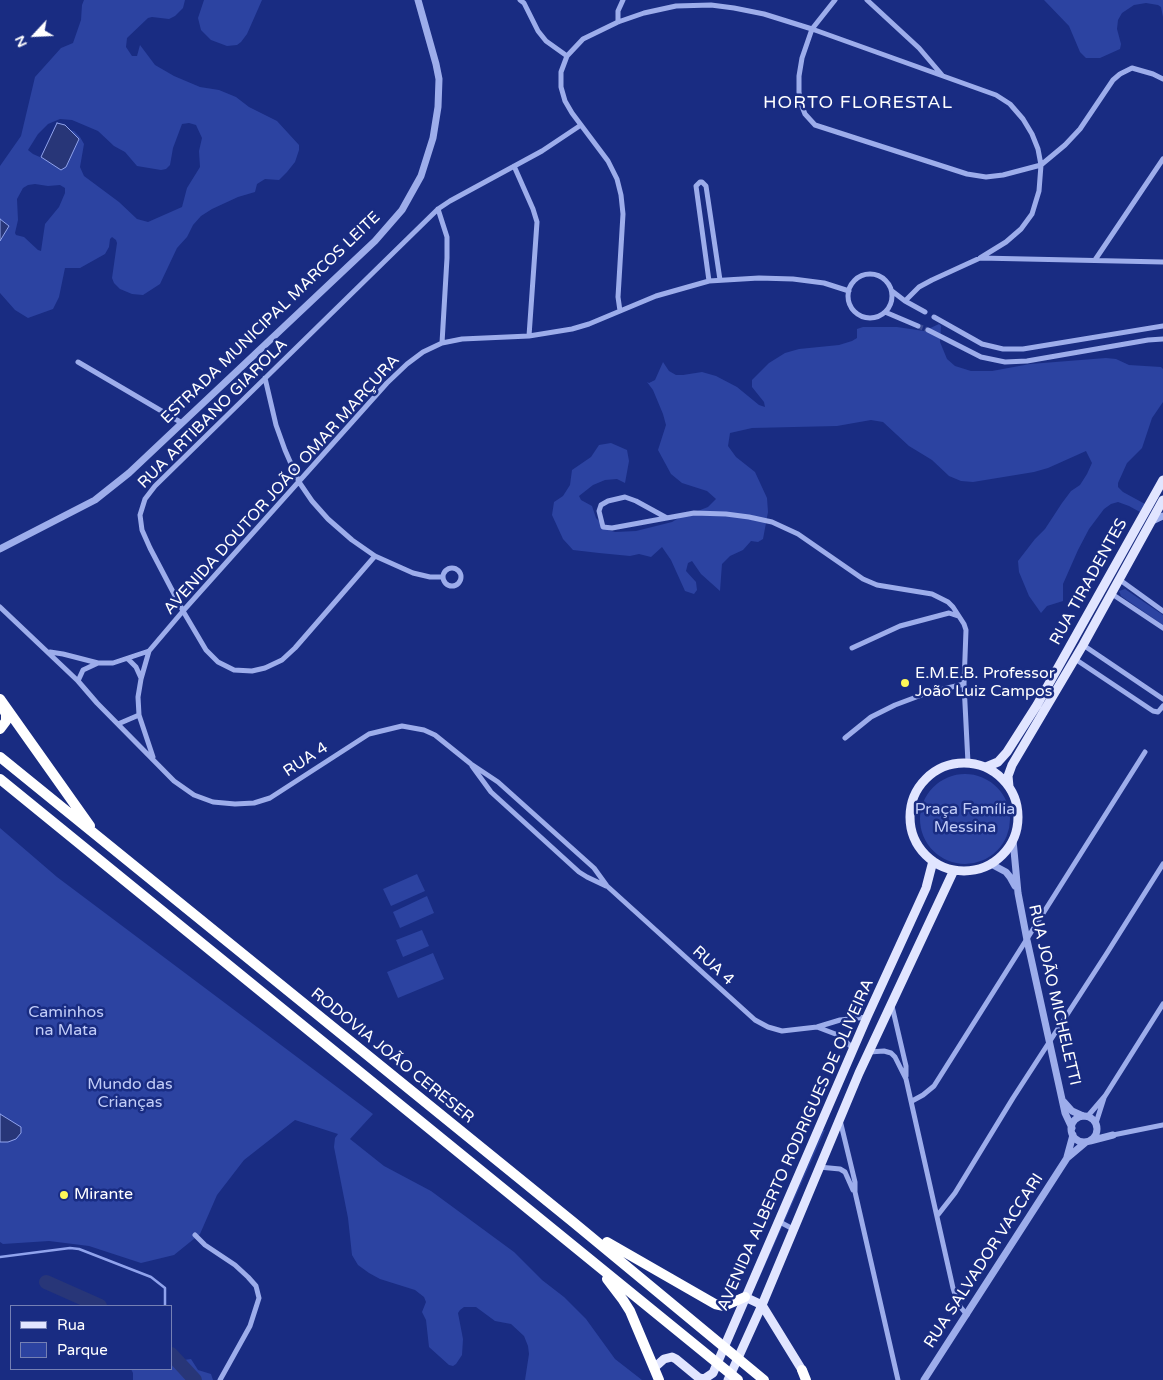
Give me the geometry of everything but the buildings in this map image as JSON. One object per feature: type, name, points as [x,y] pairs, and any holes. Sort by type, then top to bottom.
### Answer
[{"type":"highway","points":[[0,699],[98,837]]},
{"type":"highway","points":[[0,704],[6,714],[6,720],[0,729]]},
{"type":"highway","name":"RODOVIA JOÃO CERESER","points":[[0,757],[573,1222],[764,1380]]},
{"type":"highway","name":"RODOVIA JOÃO CERESER","points":[[0,778],[738,1380]]},
{"type":"highway","points":[[573,1222],[716,1304],[724,1306],[745,1297]]},
{"type":"highway","points":[[592,1261],[623,1300],[641,1334],[659,1380]]},
{"type":"main road","name":"RUA TIRADENTES","points":[[986,767],[998,762],[1007,752],[1037,705],[1163,480]]},
{"type":"main road","name":"RUA TIRADENTES","points":[[1009,787],[1008,776],[1012,765],[1083,645],[1163,500]]},
{"type":"main road","points":[[968,763],[986,767],[999,776],[1009,787],[1015,799],[1018,827],[1013,840],[1004,854],[991,864],[979,869],[954,870],[933,861],[921,849],[913,834],[910,816],[913,799],[922,784],[934,772],[950,765],[968,763]]},
{"type":"main road","name":"AVENIDA ALBERTO RODRIGUES DE OLIVEIRA","points":[[654,1368],[664,1359],[672,1357],[676,1358],[696,1377],[704,1379],[713,1373],[778,1221],[926,888],[933,861]]},
{"type":"main road","name":"AVENIDA ALBERTO RODRIGUES DE OLIVEIRA","points":[[728,1380],[762,1304],[818,1167],[891,1003],[954,870]]},
{"type":"main road","points":[[745,1297],[762,1304],[804,1375]]},
{"type":"street","name":"ESTRADA MUNICIPAL MARCOS LEITE","points":[[0,549],[95,500],[129,473],[375,241],[402,210],[421,176],[433,138],[438,107],[439,79],[418,0]]},
{"type":"street","points":[[520,0],[524,3],[538,31],[546,42],[566,56]]},
{"type":"street","points":[[618,22],[618,11],[623,0]]},
{"type":"street","points":[[835,0],[812,29],[802,58],[799,84],[801,104],[805,114],[816,125],[967,174],[1003,175],[1041,165],[1065,145],[1080,129],[1113,80],[1120,74],[1132,68],[1163,79]]},
{"type":"street","points":[[867,0],[919,48],[942,75]]},
{"type":"street","points":[[620,311],[618,297],[623,214],[621,195],[617,179],[608,161],[581,126],[565,101],[561,87],[561,72],[566,56],[583,39],[618,22],[644,13],[676,6],[711,5],[734,8],[764,14],[812,29],[996,94],[1010,104],[1023,119],[1038,149],[1041,165],[1039,191],[1032,214],[1021,230],[1006,242],[980,258],[919,287],[905,301]]},
{"type":"street","name":"RUA ARTIBANO GIAROLA","points":[[375,556],[295,648],[282,660],[265,668],[252,671],[234,670],[218,662],[206,650],[183,612],[142,530],[140,515],[145,499],[155,486],[438,209],[450,200],[542,151],[581,126]]},
{"type":"street","points":[[1095,260],[1163,159]]},
{"type":"street","points":[[514,166],[533,208],[536,222],[529,336]]},
{"type":"street","points":[[709,282],[696,186],[702,182],[706,186],[720,280]]},
{"type":"street","points":[[438,209],[443,222],[447,244],[442,343]]},
{"type":"street","points":[[980,258],[1163,262]]},
{"type":"street","points":[[870,274],[880,276],[888,282],[892,291],[890,306],[885,312],[872,318],[859,315],[850,304],[849,291],[853,282],[861,276],[870,274]]},
{"type":"street","name":"AVENIDA DOUTOR JOÃO OMAR MARÇURA","points":[[154,760],[139,716],[138,697],[141,678],[149,651],[387,383],[423,352],[442,343],[462,339],[529,336],[572,329],[656,296],[720,280],[793,279],[824,283],[849,291]]},
{"type":"street","points":[[892,291],[925,312]]},
{"type":"street","points":[[885,312],[918,326]]},
{"type":"street","points":[[934,318],[982,344],[1003,349],[1023,349],[1163,326]]},
{"type":"street","points":[[928,330],[981,357],[1004,362],[1027,361],[1163,339]]},
{"type":"street","points":[[78,362],[182,423]]},
{"type":"street","points":[[265,378],[276,425],[299,482],[328,520],[375,556],[413,573],[430,577],[443,577]]},
{"type":"street","points":[[667,518],[625,497],[608,501],[601,505],[599,511],[603,527],[612,528],[628,526],[694,513],[726,514],[772,522],[805,538],[862,579],[877,585],[932,594],[942,598],[954,607],[966,630],[964,684],[968,763]]},
{"type":"street","points":[[1152,521],[1163,516]]},
{"type":"street","points":[[1120,580],[1163,611]]},
{"type":"street","points":[[1112,594],[1163,628]]},
{"type":"street","name":"RUA 4","points":[[0,607],[49,652],[174,780],[194,795],[213,802],[254,803],[270,798],[369,734],[402,726],[424,730],[435,735],[471,764],[498,782],[553,830],[594,868],[607,886],[754,1020],[782,1031],[817,1027],[840,1020],[868,1017]]},
{"type":"street","points":[[852,648],[900,626],[948,613],[959,616]]},
{"type":"street","points":[[1083,645],[1163,700]]},
{"type":"street","name":"AVENIDA DOUTOR JOÃO OMAR MARÇURA","points":[[49,652],[98,663],[113,663],[149,651]]},
{"type":"street","points":[[128,659],[136,667],[141,678]]},
{"type":"street","points":[[1075,659],[1153,711],[1158,712],[1163,706]]},
{"type":"street","points":[[78,681],[83,670],[98,663]]},
{"type":"street","points":[[845,738],[871,717],[895,705],[927,693],[964,684]]},
{"type":"street","points":[[118,724],[139,716]]},
{"type":"street","points":[[912,1101],[934,1086],[951,1056],[1027,940],[1145,752]]},
{"type":"street","name":"RUA 4","points":[[471,764],[491,792],[586,877],[607,886]]},
{"type":"street","points":[[544,839],[553,830]]},
{"type":"street","name":"RUA JOÃO MICHELETTI","points":[[1013,840],[1018,893],[1027,940],[1067,1120],[1072,1132]]},
{"type":"street","points":[[565,858],[574,849]]},
{"type":"street","name":"RUA JOÃO MICHELETTI","points":[[991,864],[1006,872],[1018,893]]},
{"type":"street","points":[[937,1216],[955,1193],[1163,864]]},
{"type":"street","points":[[891,1003],[906,1066],[906,1079]]},
{"type":"street","points":[[1163,1004],[1105,1096],[1085,1117],[1075,1120],[1072,1132],[1078,1141],[1088,1142],[1163,1125]]},
{"type":"street","name":"RUA 4","points":[[817,1027],[838,1034],[854,1049]]},
{"type":"street","points":[[869,1052],[884,1051],[891,1053],[906,1079],[953,1288],[958,1304],[966,1315]]},
{"type":"street","points":[[1088,1142],[1096,1135],[1096,1125],[1105,1096]]},
{"type":"street","name":"RUA JOÃO MICHELETTI","points":[[1064,1102],[1072,1111],[1085,1117]]},
{"type":"street","points":[[1085,1117],[1113,1135]]},
{"type":"street","points":[[840,1119],[898,1380]]},
{"type":"street","name":"RUA SALVADOR VACCARI","points":[[1067,1158],[1072,1132]]},
{"type":"street","name":"RUA SALVADOR VACCARI","points":[[924,1380],[1067,1158],[1088,1142]]},
{"type":"street","points":[[818,1167],[840,1168],[845,1172],[855,1192]]},
{"type":"street","points":[[778,1221],[793,1229]]},
{"type":"street","points":[[195,1235],[205,1245],[236,1265],[256,1286],[258,1298],[250,1326],[220,1380]]},
{"type":"street","points":[[804,1375],[810,1380]]},
{"type":"green space","points":[[84,0],[185,0],[183,8],[175,16],[169,19],[148,18],[127,38],[126,47],[132,56],[137,56],[140,45],[155,65],[174,76],[200,87],[219,90],[236,97],[249,107],[277,121],[299,145],[299,150],[295,162],[279,180],[265,179],[257,184],[255,192],[238,197],[201,216],[177,248],[160,284],[143,295],[132,294],[120,289],[114,283],[112,278],[117,243],[112,237],[105,254],[80,268],[65,268],[59,297],[53,309],[28,318],[15,310],[0,293],[0,241],[9,226],[0,219],[0,166],[21,136],[35,77],[61,48],[73,43],[81,20]],"holes":[[[60,119],[72,120],[98,131],[114,146],[125,152],[137,166],[161,170],[166,169],[170,165],[173,148],[182,124],[196,125],[202,138],[199,151],[200,167],[187,188],[182,207],[148,222],[137,219],[119,202],[84,176],[80,167],[84,144],[74,131],[69,130],[65,133],[42,158],[28,150],[38,134],[48,124]],[[35,184],[60,185],[65,188],[65,193],[59,207],[45,224],[41,251],[24,237],[15,233],[18,220],[17,199],[23,188]]]},
{"type":"green space","points":[[204,0],[262,0],[247,34],[241,42],[237,45],[227,46],[211,40],[201,30],[198,18]]},
{"type":"green space","points":[[1044,0],[1163,0],[1163,17],[1161,7],[1158,5],[1146,3],[1134,5],[1122,13],[1118,20],[1117,29],[1121,44],[1120,49],[1100,58],[1086,58],[1080,52],[1069,26]]},
{"type":"green space","points":[[939,324],[941,326],[940,342],[947,359],[955,366],[971,371],[992,371],[1030,364],[1106,358],[1116,359],[1129,365],[1161,367],[1163,369],[1163,402],[1152,418],[1142,448],[1127,463],[1118,483],[1118,487],[1123,492],[1145,504],[1144,511],[1140,512],[1118,502],[1104,509],[1089,529],[1078,550],[1063,584],[1063,601],[1047,606],[1041,613],[1029,596],[1019,572],[1018,561],[1045,529],[1071,491],[1080,485],[1087,474],[1092,463],[1086,451],[1048,468],[1034,472],[973,482],[961,481],[949,476],[932,460],[909,446],[883,422],[871,420],[837,426],[752,428],[730,433],[728,446],[736,457],[755,472],[767,498],[768,512],[763,539],[758,542],[751,541],[743,550],[730,556],[722,564],[720,591],[701,574],[692,561],[688,563],[686,571],[696,582],[697,590],[694,594],[685,591],[671,560],[662,547],[651,557],[639,554],[630,556],[573,550],[563,539],[552,515],[554,502],[563,496],[570,485],[572,470],[591,457],[599,445],[611,443],[627,450],[629,461],[625,483],[617,479],[605,480],[593,485],[579,496],[581,500],[592,506],[596,518],[608,530],[615,532],[636,531],[672,522],[708,507],[716,499],[707,491],[682,483],[671,474],[658,450],[666,425],[653,390],[647,382],[655,380],[663,362],[669,371],[676,375],[702,372],[716,376],[737,387],[759,405],[765,407],[764,402],[752,387],[752,380],[769,363],[785,353],[799,349],[839,345],[852,341],[857,338],[857,329],[863,327],[897,327],[924,331]]},
{"type":"green space","points":[[1125,589],[1163,615],[1163,625],[1121,596],[1119,591]]},
{"type":"green space","name":"Praça Família Messina","points":[[956,774],[974,774],[990,781],[1003,794],[1010,810],[1010,828],[1003,844],[990,857],[974,864],[956,864],[940,857],[927,844],[920,828],[920,810],[927,794],[940,781]]},
{"type":"green space","name":"Mundo das Crianças","points":[[0,828],[57,877],[373,1114],[350,1139],[384,1166],[431,1191],[514,1252],[586,1319],[615,1359],[642,1380],[525,1380],[529,1354],[524,1336],[511,1324],[495,1321],[476,1307],[464,1307],[458,1313],[463,1339],[462,1355],[456,1364],[453,1366],[449,1365],[429,1347],[426,1320],[422,1312],[426,1302],[424,1297],[415,1290],[380,1279],[369,1273],[358,1265],[352,1255],[348,1218],[334,1147],[335,1138],[338,1134],[295,1120],[244,1160],[217,1195],[200,1234],[174,1255],[141,1263],[89,1246],[49,1241],[3,1244],[0,1242]]},
{"type":"green space","points":[[417,874],[425,891],[391,906],[383,889]]},
{"type":"green space","points":[[427,896],[434,913],[400,928],[393,912]]},
{"type":"green space","points":[[422,930],[429,946],[403,957],[396,940]]},
{"type":"green space","points":[[433,953],[444,979],[398,998],[387,972]]},
{"type":"green space","points":[[819,1130],[825,1130],[758,1281],[752,1279]]},
{"type":"green space","points":[[172,1351],[184,1360],[191,1359],[198,1370],[211,1374],[213,1380],[133,1380],[132,1370],[172,1370]]},
{"type":"shaded area","points":[[57,123],[65,125],[79,139],[66,167],[61,170],[41,157]]},
{"type":"shaded area","points":[[0,219],[9,226],[0,241]]},
{"type":"shaded area","points":[[0,1114],[21,1127],[21,1133],[16,1139],[0,1142]]},
{"type":"waterway","points":[[0,1257],[70,1248],[79,1249],[151,1277],[165,1288],[165,1305]]},
{"type":"waterway","points":[[46,1282],[98,1305]]},
{"type":"waterway","points":[[172,1355],[195,1380]]},
{"type":"tunnel","points":[[918,326],[928,330]]},
{"type":"place","name":"E.M.E.B. Professor João Luiz Campos","points":[[905,683]]},
{"type":"place","name":"Mirante","points":[[64,1195]]},
{"type":"district","name":"HORTO FLORESTAL","points":[[858,103]]},
{"type":"park label","name":"Caminhos na Mata","points":[[66,1022]]}]
